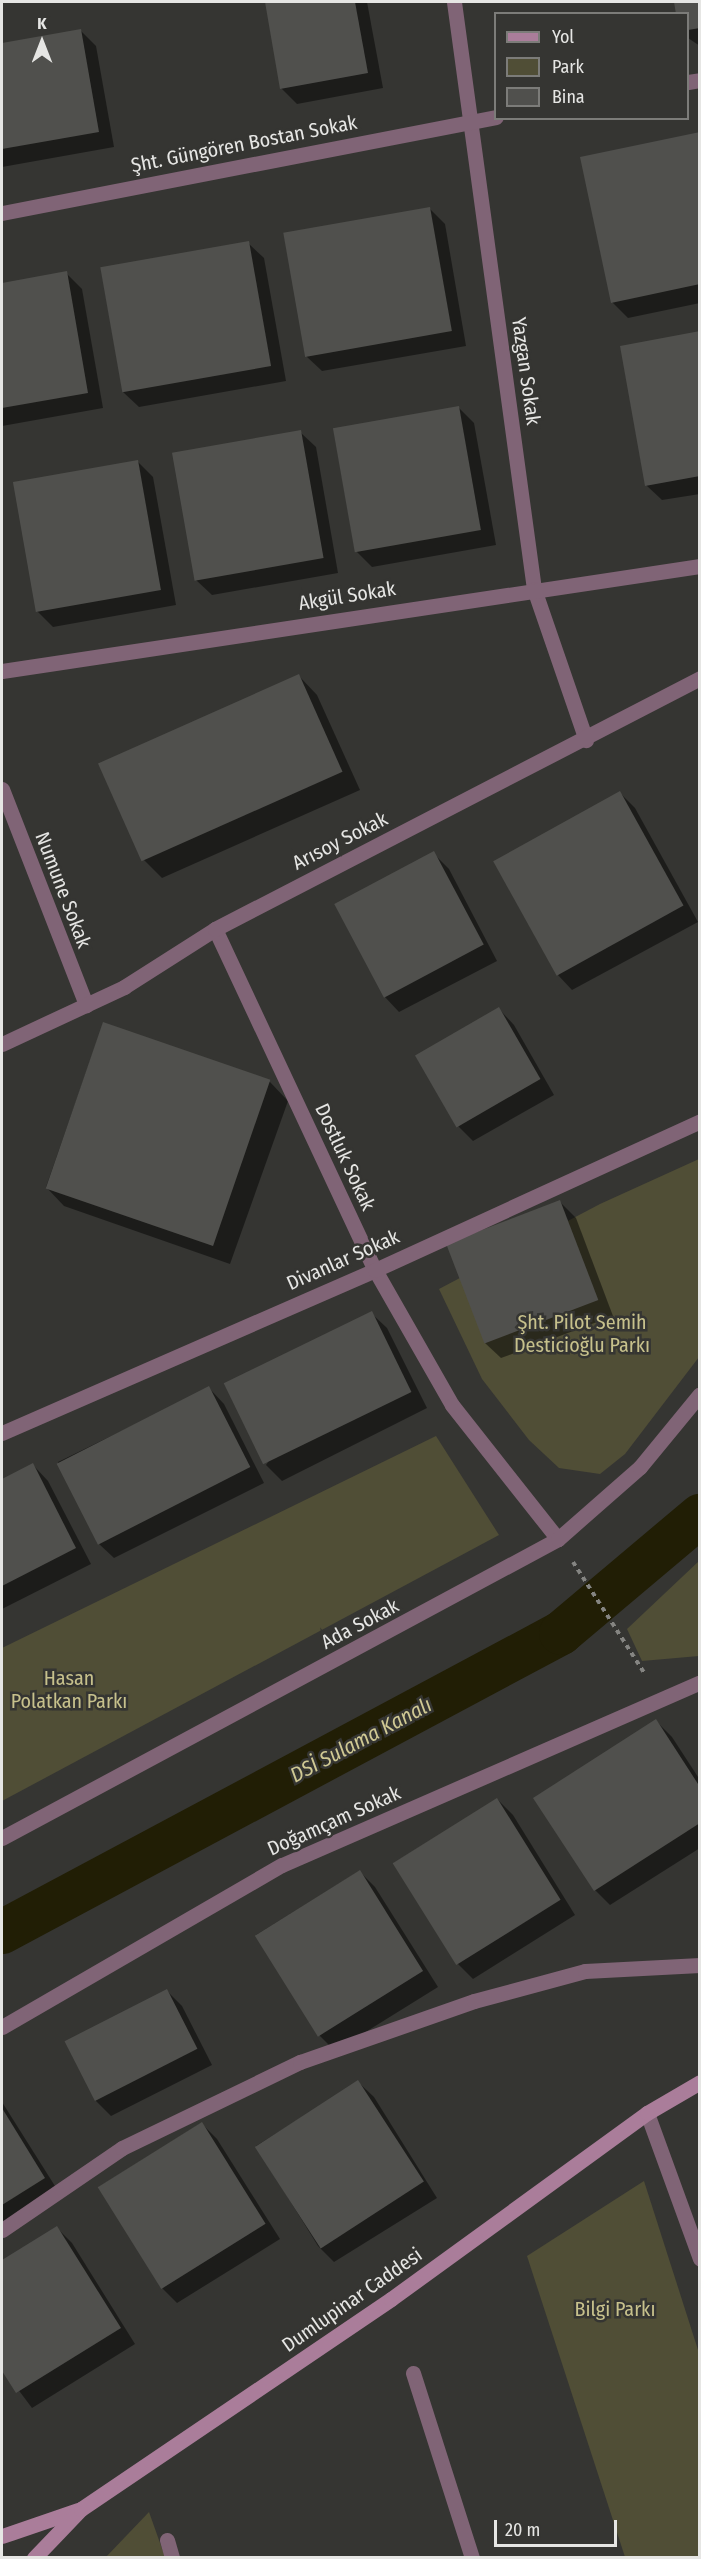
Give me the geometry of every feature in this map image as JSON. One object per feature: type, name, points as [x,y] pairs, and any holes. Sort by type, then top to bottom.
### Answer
[{"type":"main road","name":"Dumlupinar Caddesi","points":[[34,2558],[81,2509],[391,2299],[647,2113],[699,2082]]},
{"type":"main road","points":[[2,2536],[81,2509]]},
{"type":"street","name":"Yazgan Sokak","points":[[454,2],[534,589],[586,740]]},
{"type":"street","name":"Şht. Güngören Bostan Sokak","points":[[2,213],[494,117]]},
{"type":"street","name":"Akgül Sokak","points":[[2,671],[534,589],[699,566]]},
{"type":"street","name":"Arısoy Sokak","points":[[2,1044],[124,987],[215,929],[586,740],[699,678]]},
{"type":"street","name":"Numune Sokak","points":[[2,789],[86,1005]]},
{"type":"street","name":"Dostluk Sokak","points":[[215,929],[375,1270],[452,1405],[558,1539]]},
{"type":"street","name":"Divanlar Sokak","points":[[2,1433],[375,1270],[699,1121]]},
{"type":"street","name":"Ada Sokak","points":[[2,1838],[497,1575],[558,1539],[640,1467],[699,1394]]},
{"type":"street","name":"Doğamçam Sokak","points":[[2,2027],[282,1865],[699,1683]]},
{"type":"street","points":[[2,2230],[122,2148],[300,2062],[474,2001],[585,1971],[699,1965]]},
{"type":"street","points":[[647,2113],[699,2259]]},
{"type":"street","points":[[413,2373],[472,2558]]},
{"type":"street","points":[[167,2540],[172,2558]]},
{"type":"path","points":[[558,1539],[662,1699]]},
{"type":"green space","name":"Şht. Pilot Semih Desticioğlu Parkı","points":[[699,1159],[699,1357],[625,1454],[600,1474],[559,1468],[529,1440],[482,1379],[439,1289],[600,1204]]},
{"type":"green space","name":"Hasan Polatkan Parkı","points":[[436,1436],[499,1535],[2,1801],[2,1648]]},
{"type":"green space","points":[[699,1561],[699,1656],[642,1661],[627,1629]]},
{"type":"green space","name":"Bilgi Parkı","points":[[644,2181],[699,2353],[699,2557],[625,2557],[527,2256]]},
{"type":"green space","points":[[149,2512],[165,2557],[106,2557]]},
{"type":"building","points":[[265,2],[355,2],[368,73],[280,89]]},
{"type":"building","points":[[674,2],[700,2],[700,28],[689,30],[689,12],[676,12]]},
{"type":"building","points":[[81,29],[99,132],[2,149],[2,43]]},
{"type":"building","points":[[700,132],[700,284],[611,303],[580,157]]},
{"type":"building","points":[[430,207],[452,331],[305,357],[283,233]]},
{"type":"building","points":[[249,241],[271,366],[122,392],[100,267]]},
{"type":"building","points":[[67,271],[88,393],[2,408],[2,283]]},
{"type":"building","points":[[700,331],[700,476],[645,486],[620,346]]},
{"type":"building","points":[[459,406],[481,530],[355,552],[333,428]]},
{"type":"building","points":[[301,430],[324,558],[195,581],[172,453]]},
{"type":"building","points":[[138,460],[161,590],[36,612],[13,482]]},
{"type":"building","points":[[299,674],[343,772],[142,861],[98,763]]},
{"type":"building","points":[[620,791],[684,906],[557,976],[493,861]]},
{"type":"building","points":[[434,851],[484,945],[384,998],[334,904]]},
{"type":"building","points":[[499,1007],[540,1079],[456,1127],[415,1056]]},
{"type":"building","points":[[103,1022],[270,1080],[213,1246],[46,1188]]},
{"type":"building","points":[[560,1200],[598,1300],[484,1344],[446,1244]]},
{"type":"building","points":[[372,1311],[411,1392],[263,1464],[224,1383]]},
{"type":"building","points":[[209,1386],[250,1467],[98,1545],[57,1464]]},
{"type":"building","points":[[33,1463],[76,1548],[2,1586],[2,1479]]},
{"type":"building","points":[[656,1719],[700,1787],[700,1823],[594,1891],[533,1798]]},
{"type":"building","points":[[497,1798],[561,1900],[456,1965],[393,1863]]},
{"type":"building","points":[[360,1870],[423,1971],[318,2037],[255,1936]]},
{"type":"building","points":[[167,1989],[197,2049],[95,2101],[65,2041]]},
{"type":"building","points":[[358,2080],[424,2181],[321,2248],[255,2147]]},
{"type":"building","points":[[2,2108],[45,2178],[2,2205]]},
{"type":"building","points":[[202,2122],[266,2224],[161,2289],[98,2187]]},
{"type":"building","points":[[57,2226],[121,2328],[16,2393],[2,2371],[2,2260]]},
{"type":"waterway","name":"DSİ Sulama Kanalı","points":[[2,1932],[561,1633],[700,1516]]}]
